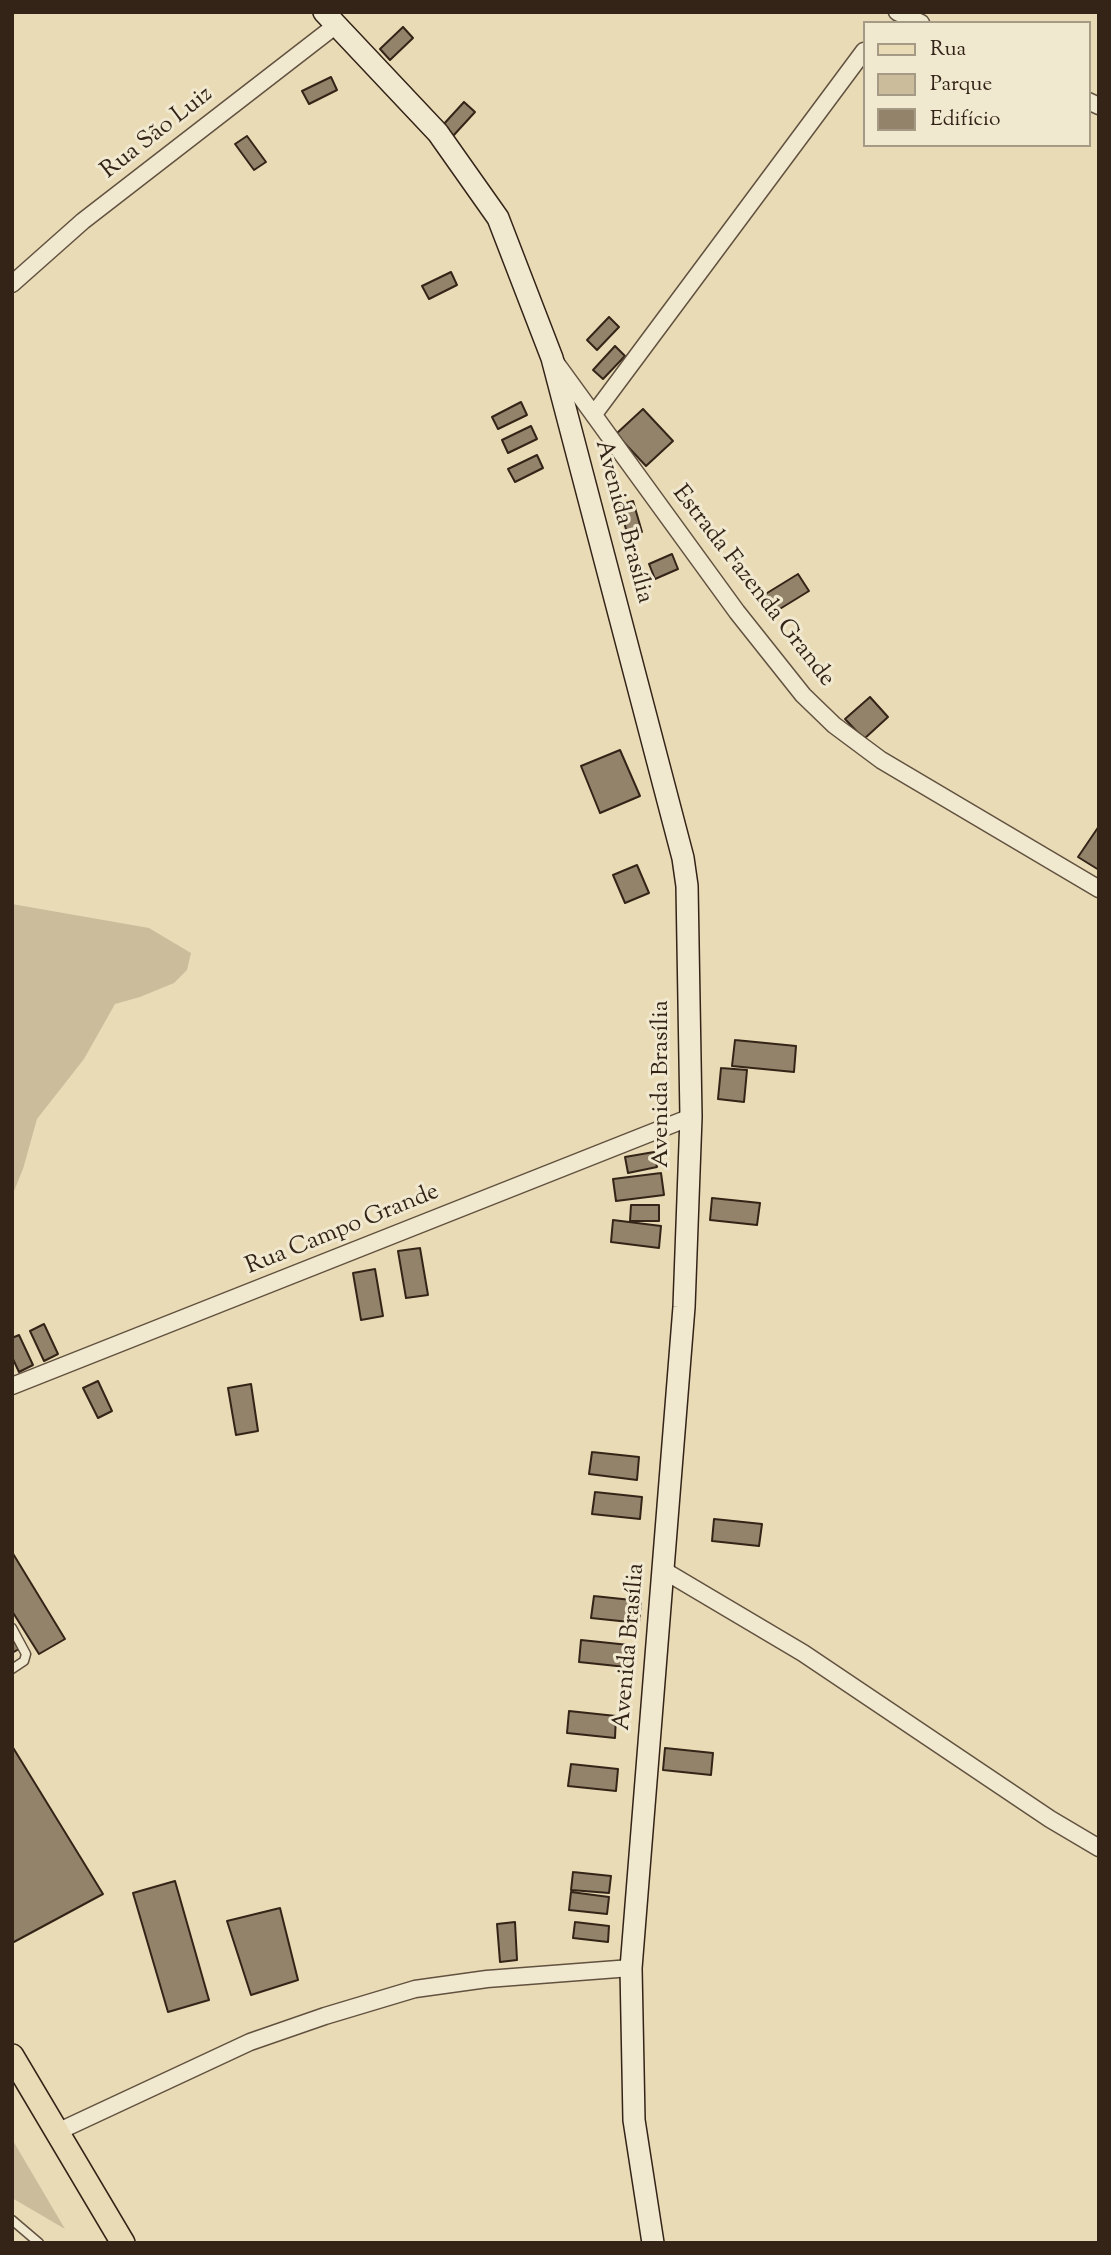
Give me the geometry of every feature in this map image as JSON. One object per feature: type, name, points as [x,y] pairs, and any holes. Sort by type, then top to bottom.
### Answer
[{"type":"main road","name":"Avenida Brasília","points":[[330,19],[438,133],[498,218],[552,358],[683,858],[689,910],[691,1117],[684,1307],[631,1968],[634,2120],[653,2242]]},
{"type":"main road","points":[[12,2056],[123,2243]]},
{"type":"street","points":[[895,12],[917,21]]},
{"type":"street","name":"Rua São Luiz","points":[[12,284],[83,221],[330,19]]},
{"type":"street","points":[[594,414],[862,54]]},
{"type":"street","name":"Estrada Fazenda Grande","points":[[552,358],[737,612],[803,695],[834,725],[881,760],[1099,889]]},
{"type":"street","name":"Rua Campo Grande","points":[[12,1386],[691,1117]]},
{"type":"street","points":[[663,1570],[803,1653],[1049,1819],[1099,1848]]},
{"type":"street","points":[[57,2132],[250,2042],[415,1989],[487,1979],[631,1968]]},
{"type":"street","points":[[646,2243],[653,2242]]},
{"type":"lane","points":[[12,1628],[25,1650],[26,1657],[12,1669]]},
{"type":"lane","points":[[12,2220],[39,2243]]},
{"type":"green space","points":[[12,904],[149,928],[191,953],[187,970],[174,983],[115,1004],[84,1059],[37,1119],[23,1169],[12,1196]]},
{"type":"green space","points":[[12,2139],[65,2229],[12,2198]]},
{"type":"building","points":[[403,27],[413,38],[390,60],[380,49]]},
{"type":"building","points":[[331,77],[337,90],[309,104],[302,91]]},
{"type":"building","points":[[464,102],[475,112],[453,136],[442,126]]},
{"type":"building","points":[[247,136],[266,162],[254,170],[235,144]]},
{"type":"building","points":[[451,272],[457,285],[429,299],[422,286]]},
{"type":"building","points":[[609,317],[619,327],[597,350],[587,340]]},
{"type":"building","points":[[615,346],[625,356],[603,379],[593,370]]},
{"type":"building","points":[[521,402],[527,415],[498,429],[492,417]]},
{"type":"building","points":[[643,409],[673,441],[646,466],[616,434]]},
{"type":"building","points":[[531,426],[537,439],[508,453],[502,440]]},
{"type":"building","points":[[537,455],[543,468],[515,482],[508,469]]},
{"type":"building","points":[[633,501],[642,532],[628,536],[619,505]]},
{"type":"building","points":[[672,554],[678,569],[655,579],[649,564]]},
{"type":"building","points":[[798,574],[809,591],[770,615],[759,598]]},
{"type":"building","points":[[870,697],[888,717],[864,739],[845,719]]},
{"type":"building","points":[[620,750],[640,796],[600,813],[581,766]]},
{"type":"building","points":[[1099,826],[1099,870],[1078,857]]},
{"type":"building","points":[[637,865],[649,893],[625,903],[613,875]]},
{"type":"building","points":[[735,1040],[796,1046],[794,1072],[732,1066]]},
{"type":"building","points":[[721,1068],[747,1070],[744,1102],[718,1099]]},
{"type":"building","points":[[654,1152],[657,1167],[628,1173],[625,1157]]},
{"type":"building","points":[[661,1173],[664,1195],[616,1201],[613,1179]]},
{"type":"building","points":[[712,1198],[760,1203],[757,1225],[710,1220]]},
{"type":"building","points":[[631,1205],[659,1205],[659,1221],[630,1221]]},
{"type":"building","points":[[613,1220],[661,1226],[659,1248],[611,1242]]},
{"type":"building","points":[[420,1248],[428,1295],[406,1298],[398,1251]]},
{"type":"building","points":[[375,1269],[383,1316],[361,1320],[353,1273]]},
{"type":"building","points":[[44,1324],[58,1354],[44,1361],[30,1331]]},
{"type":"building","points":[[19,1335],[33,1365],[19,1372],[12,1357],[12,1338]]},
{"type":"building","points":[[98,1381],[112,1411],[98,1418],[83,1388]]},
{"type":"building","points":[[251,1384],[258,1431],[236,1435],[228,1388]]},
{"type":"building","points":[[592,1452],[639,1457],[637,1480],[589,1474]]},
{"type":"building","points":[[595,1492],[642,1497],[640,1519],[592,1514]]},
{"type":"building","points":[[714,1519],[762,1524],[759,1546],[712,1541]]},
{"type":"building","points":[[12,1552],[65,1639],[39,1654],[12,1611]]},
{"type":"building","points":[[594,1596],[641,1601],[639,1623],[591,1618]]},
{"type":"building","points":[[12,1638],[19,1649],[12,1653]]},
{"type":"building","points":[[581,1640],[629,1645],[626,1667],[579,1662]]},
{"type":"building","points":[[569,1711],[616,1716],[615,1738],[567,1733]]},
{"type":"building","points":[[12,1746],[103,1894],[12,1943]]},
{"type":"building","points":[[665,1748],[713,1753],[711,1775],[663,1770]]},
{"type":"building","points":[[571,1764],[618,1769],[616,1791],[568,1786]]},
{"type":"building","points":[[573,1872],[611,1876],[609,1893],[571,1890]]},
{"type":"building","points":[[175,1881],[209,2000],[168,2012],[133,1893]]},
{"type":"building","points":[[571,1892],[609,1897],[607,1914],[569,1910]]},
{"type":"building","points":[[280,1908],[298,1980],[251,1995],[227,1921]]},
{"type":"building","points":[[515,1922],[517,1960],[500,1962],[497,1924]]},
{"type":"building","points":[[575,1922],[609,1926],[608,1942],[573,1938]]}]
